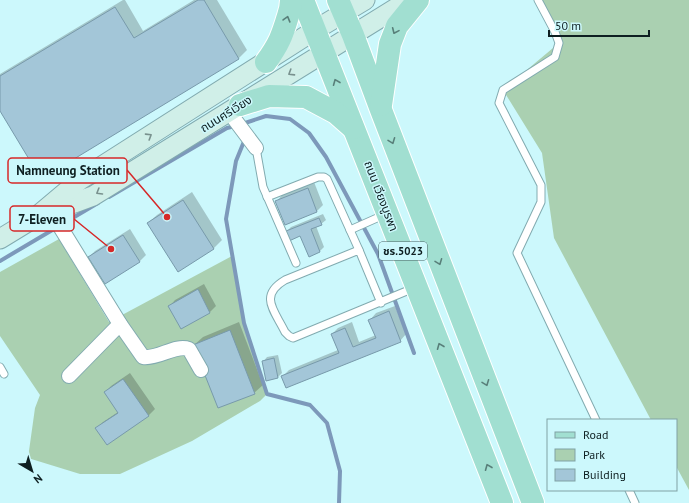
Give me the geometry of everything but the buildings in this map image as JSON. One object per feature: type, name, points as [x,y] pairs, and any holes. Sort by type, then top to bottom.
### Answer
[{"type":"main road","points":[[266,62],[277,47],[283,33],[291,6],[291,0]]},
{"type":"main road","name":"ถนน เวียงบูรพา","points":[[303,0],[355,130],[382,215],[410,290],[502,503]]},
{"type":"main road","name":"ถนนศรีเวียง","points":[[53,222],[80,180],[315,30],[341,6],[365,0]]},
{"type":"main road","name":"ถนนศรีเวียง","points":[[0,239],[53,222],[93,196],[134,175],[199,136],[324,52],[409,0]]},
{"type":"main road","points":[[381,110],[390,44],[396,26],[418,0]]},
{"type":"main road","name":"ชร.5023","points":[[341,6],[533,503]]},
{"type":"main road","points":[[235,113],[269,96],[306,97],[336,113],[355,130]]},
{"type":"street","points":[[235,113],[256,148]]},
{"type":"street","points":[[53,222],[143,357],[151,357],[184,347],[189,349],[201,370]]},
{"type":"street","points":[[69,376],[120,324]]},
{"type":"lane","points":[[538,0],[555,32],[559,43],[555,57],[503,90],[499,103],[542,185],[541,202],[517,252],[527,277],[596,419]]},
{"type":"lane","points":[[256,148],[263,186],[296,263]]},
{"type":"lane","points":[[267,197],[318,177],[324,177],[327,179],[353,229],[359,250],[384,301]]},
{"type":"lane","points":[[353,229],[382,215]]},
{"type":"lane","points":[[359,250],[275,286],[270,293],[270,303],[285,332],[289,336],[293,338],[410,290]]},
{"type":"lane","points":[[0,366],[4,374]]},
{"type":"lane","points":[[629,491],[635,503]]},
{"type":"green space","points":[[538,0],[689,0],[689,490],[677,468],[677,419],[650,419],[554,238],[542,153],[503,90],[559,43]]},
{"type":"green space","points":[[59,239],[109,322],[232,256],[244,323],[267,394],[260,401],[192,441],[120,474],[80,474],[28,458],[35,408],[40,395],[0,336],[0,272]]},
{"type":"waterway","points":[[242,124],[266,116],[290,119],[309,133],[326,157],[378,254],[414,353]]},
{"type":"waterway","points":[[109,197],[227,128],[235,126]]},
{"type":"waterway","points":[[245,139],[236,161],[226,219],[244,323],[267,394],[310,405],[327,423],[340,471],[339,503]]},
{"type":"waterway","points":[[0,261],[98,203]]},
{"type":"place","name":"Namneung Station","points":[[167,217]]},
{"type":"place","name":"7-Eleven","points":[[111,249]]}]
